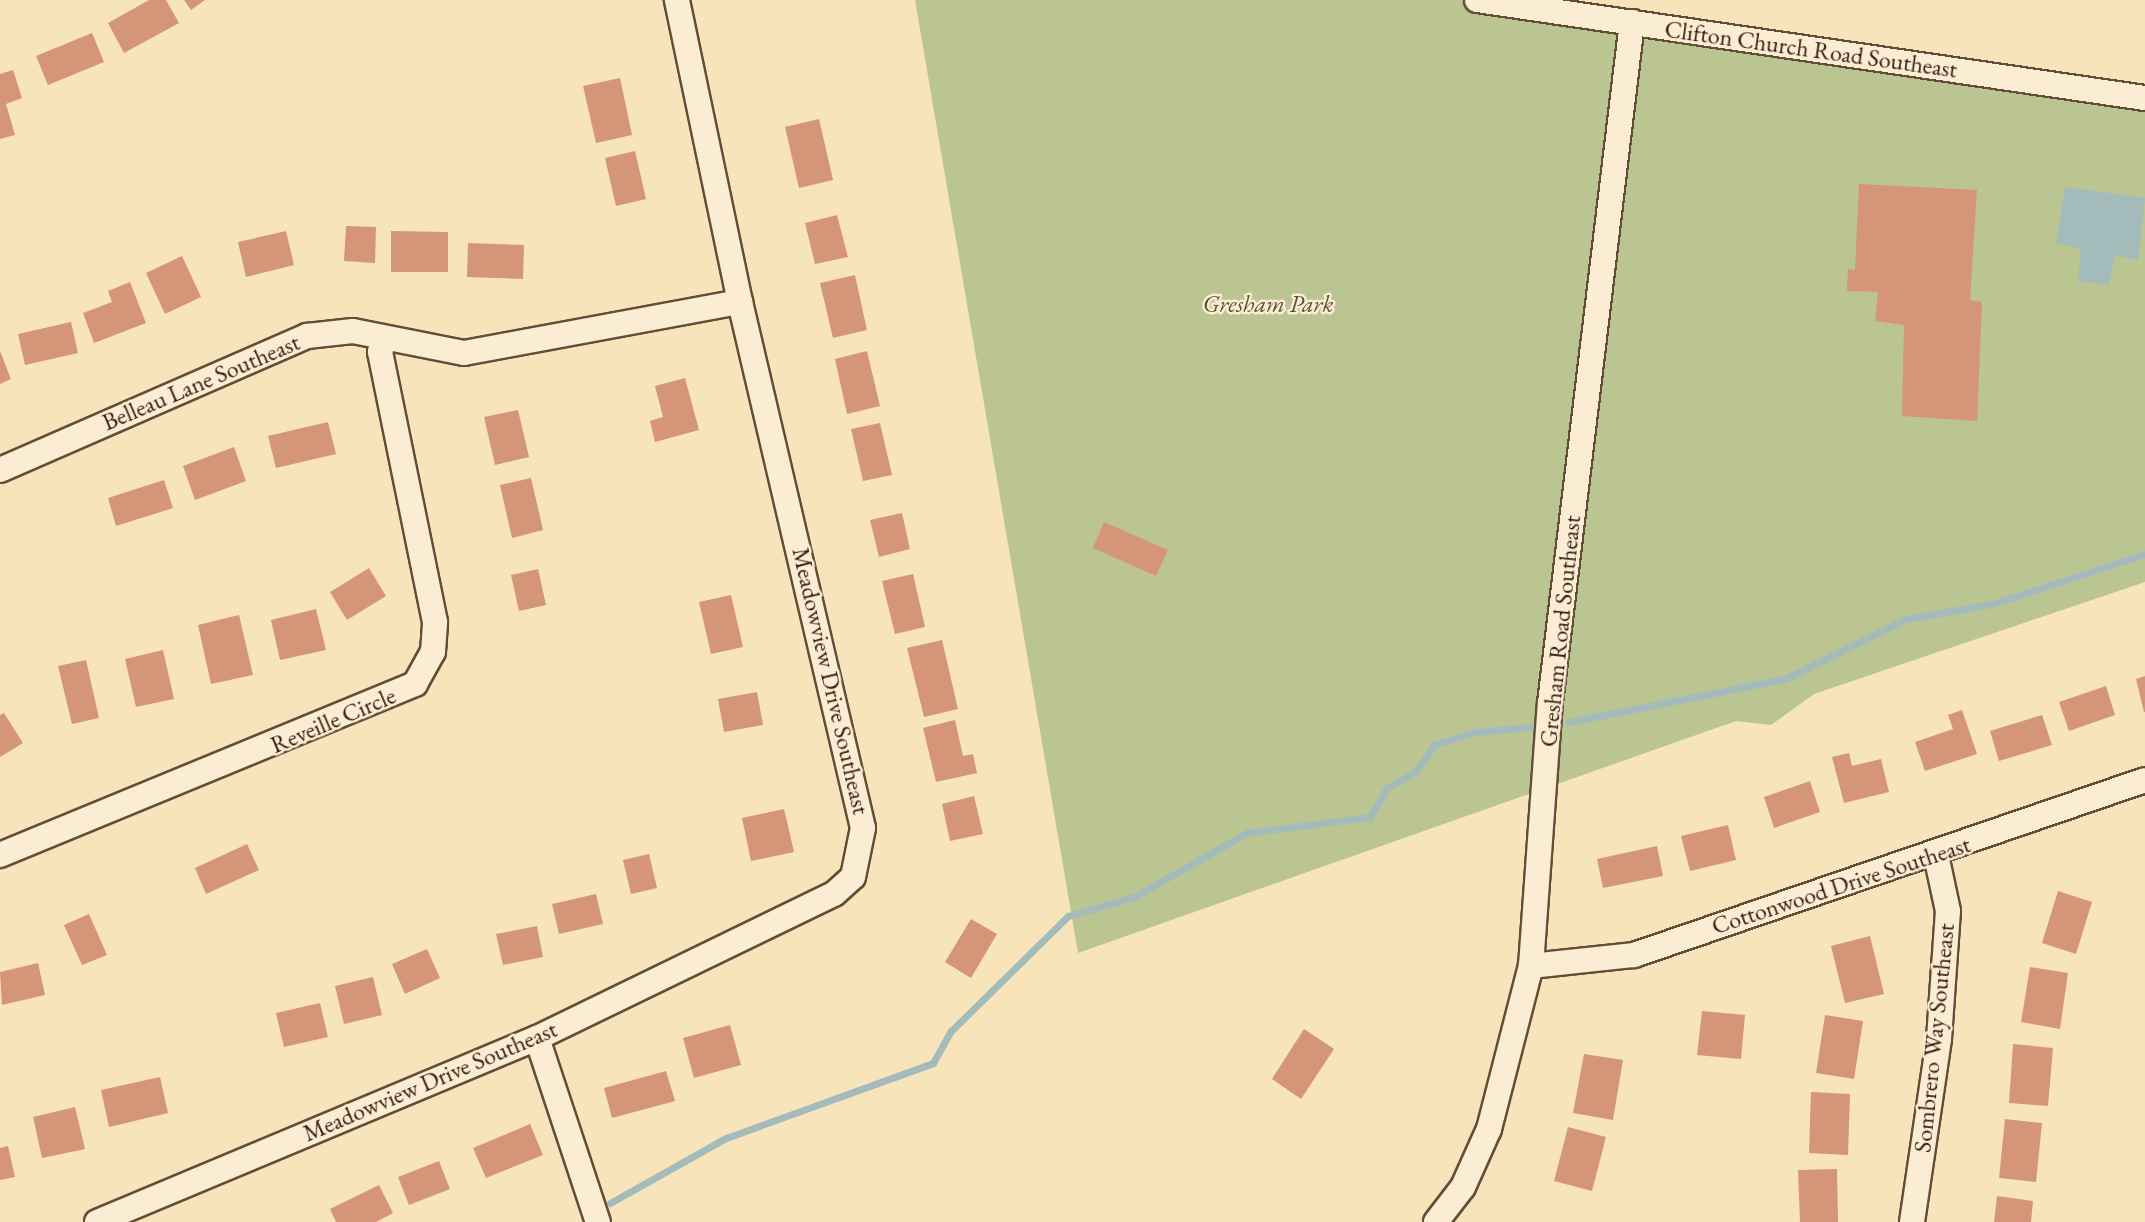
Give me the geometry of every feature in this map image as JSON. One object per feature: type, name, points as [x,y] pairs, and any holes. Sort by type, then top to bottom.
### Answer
[{"type":"street","name":"Meadowview Drive Southeast","points":[[97,1222],[537,1038],[834,894],[860,862],[858,802],[740,302],[677,0]]},
{"type":"street","name":"Clifton Church Road Southeast","points":[[1477,0],[2145,98]]},
{"type":"street","name":"Gresham Road Southeast","points":[[1436,1222],[1463,1187],[1489,1129],[1531,965],[1550,703],[1632,22]]},
{"type":"street","name":"Belleau Lane Southeast","points":[[0,470],[307,336],[353,331],[384,340],[464,353],[740,302]]},
{"type":"street","name":"Reveille Circle","points":[[0,855],[415,684],[433,652],[435,622],[380,352],[384,340]]},
{"type":"street","name":"Cottonwood Drive Southeast","points":[[1531,965],[1634,955],[1936,855],[2145,780]]},
{"type":"street","name":"Sombrero Way Southeast","points":[[1912,1222],[1948,911],[1936,855]]},
{"type":"street","points":[[537,1038],[598,1222]]},
{"type":"green space","name":"Gresham Park","points":[[915,0],[1521,0],[2145,100],[2145,582],[1814,694],[1771,725],[1736,721],[1078,953]]},
{"type":"water","points":[[2065,187],[2145,198],[2138,260],[2115,255],[2109,285],[2078,281],[2081,249],[2056,243]]},
{"type":"building","points":[[149,0],[166,0],[179,23],[124,53],[108,23]]},
{"type":"building","points":[[184,0],[205,0],[191,10]]},
{"type":"building","points":[[92,33],[104,62],[48,85],[36,56]]},
{"type":"building","points":[[13,70],[22,98],[6,104],[15,135],[0,139],[0,74]]},
{"type":"building","points":[[620,78],[632,135],[596,143],[583,86]]},
{"type":"building","points":[[819,119],[833,180],[799,188],[785,127]]},
{"type":"building","points":[[635,151],[646,199],[616,206],[605,158]]},
{"type":"building","points":[[1859,184],[1977,190],[1970,300],[1982,302],[1977,421],[1902,416],[1904,325],[1875,321],[1878,292],[1847,291],[1848,269],[1855,270]]},
{"type":"building","points":[[837,215],[848,257],[815,264],[805,223]]},
{"type":"building","points":[[346,226],[376,227],[375,263],[344,261]]},
{"type":"building","points":[[286,231],[294,265],[246,277],[238,242]]},
{"type":"building","points":[[391,231],[448,232],[448,272],[391,272]]},
{"type":"building","points":[[468,243],[524,245],[523,279],[467,277]]},
{"type":"building","points":[[182,256],[201,297],[165,314],[146,273]]},
{"type":"building","points":[[855,275],[867,330],[833,338],[820,283]]},
{"type":"building","points":[[130,282],[146,323],[94,343],[83,313],[112,302],[108,291]]},
{"type":"building","points":[[71,322],[78,353],[25,365],[18,334]]},
{"type":"building","points":[[0,351],[11,379],[0,384]]},
{"type":"building","points":[[867,351],[880,406],[847,414],[835,359]]},
{"type":"building","points":[[685,378],[699,430],[655,442],[650,421],[663,417],[655,386]]},
{"type":"building","points":[[518,410],[529,457],[495,465],[484,417]]},
{"type":"building","points":[[328,422],[336,454],[276,468],[268,436]]},
{"type":"building","points":[[880,423],[892,475],[863,481],[851,429]]},
{"type":"building","points":[[234,447],[246,481],[195,500],[183,466]]},
{"type":"building","points":[[531,478],[543,530],[512,538],[500,485]]},
{"type":"building","points":[[164,480],[173,508],[116,526],[108,498]]},
{"type":"building","points":[[902,513],[910,549],[879,557],[870,520]]},
{"type":"building","points":[[1104,522],[1168,550],[1156,576],[1093,548]]},
{"type":"building","points":[[369,568],[386,596],[347,620],[330,592]]},
{"type":"building","points":[[538,569],[546,605],[519,611],[511,575]]},
{"type":"building","points":[[913,574],[925,627],[895,634],[882,581]]},
{"type":"building","points":[[731,595],[743,647],[711,654],[699,602]]},
{"type":"building","points":[[316,609],[326,650],[280,660],[271,620]]},
{"type":"building","points":[[239,615],[253,675],[211,684],[198,625]]},
{"type":"building","points":[[942,640],[958,709],[924,717],[907,648]]},
{"type":"building","points":[[163,650],[174,699],[136,707],[125,659]]},
{"type":"building","points":[[86,660],[99,718],[72,724],[58,666]]},
{"type":"building","points":[[2145,676],[2145,712],[2144,712],[2136,679]]},
{"type":"building","points":[[2106,686],[2115,715],[2069,731],[2059,702]]},
{"type":"building","points":[[757,692],[763,725],[724,732],[718,699]]},
{"type":"building","points":[[1962,710],[1977,754],[1925,771],[1915,742],[1953,729],[1948,715]]},
{"type":"building","points":[[4,713],[23,743],[0,757],[0,715]]},
{"type":"building","points":[[2042,715],[2052,745],[1999,761],[1990,731]]},
{"type":"building","points":[[955,720],[963,756],[973,754],[977,773],[936,782],[923,728]]},
{"type":"building","points":[[1849,753],[1852,766],[1881,759],[1889,792],[1844,803],[1832,757]]},
{"type":"building","points":[[1810,781],[1820,812],[1774,828],[1764,797]]},
{"type":"building","points":[[974,796],[983,834],[950,841],[942,804]]},
{"type":"building","points":[[784,809],[794,852],[751,861],[742,818]]},
{"type":"building","points":[[1728,825],[1736,860],[1690,871],[1681,836]]},
{"type":"building","points":[[247,844],[259,870],[206,894],[195,868]]},
{"type":"building","points":[[1657,846],[1663,876],[1603,888],[1597,859]]},
{"type":"building","points":[[649,854],[657,888],[631,894],[623,860]]},
{"type":"building","points":[[2058,891],[2092,902],[2076,954],[2042,943]]},
{"type":"building","points":[[596,894],[603,924],[559,934],[552,904]]},
{"type":"building","points":[[89,914],[107,955],[82,965],[64,925]]},
{"type":"building","points":[[971,919],[997,934],[971,978],[945,962]]},
{"type":"building","points":[[537,926],[543,957],[503,965],[496,934]]},
{"type":"building","points":[[1870,936],[1884,994],[1845,1003],[1831,946]]},
{"type":"building","points":[[427,949],[440,978],[405,994],[392,964]]},
{"type":"building","points":[[38,963],[45,995],[2,1005],[0,972]]},
{"type":"building","points":[[2030,967],[2068,973],[2060,1029],[2021,1022]]},
{"type":"building","points":[[373,977],[382,1015],[344,1024],[335,986]]},
{"type":"building","points":[[320,1003],[328,1037],[284,1047],[276,1013]]},
{"type":"building","points":[[1702,1011],[1745,1015],[1741,1059],[1697,1055]]},
{"type":"building","points":[[1825,1015],[1863,1021],[1854,1079],[1816,1073]]},
{"type":"building","points":[[730,1025],[741,1065],[694,1078],[683,1038]]},
{"type":"building","points":[[1304,1029],[1334,1049],[1301,1099],[1272,1079]]},
{"type":"building","points":[[2013,1044],[2053,1048],[2048,1106],[2009,1103]]},
{"type":"building","points":[[1584,1054],[1623,1060],[1613,1120],[1573,1113]]},
{"type":"building","points":[[666,1071],[675,1101],[612,1118],[604,1088]]},
{"type":"building","points":[[160,1077],[168,1113],[109,1127],[101,1090]]},
{"type":"building","points":[[1811,1092],[1850,1094],[1848,1155],[1809,1153]]},
{"type":"building","points":[[75,1107],[85,1149],[42,1158],[33,1117]]},
{"type":"building","points":[[2005,1119],[2042,1123],[2036,1182],[1999,1178]]},
{"type":"building","points":[[530,1124],[543,1155],[486,1178],[473,1148]]},
{"type":"building","points":[[1568,1127],[1606,1137],[1592,1191],[1554,1181]]},
{"type":"building","points":[[8,1146],[15,1177],[0,1180],[0,1148]]},
{"type":"building","points":[[439,1161],[450,1189],[409,1205],[398,1177]]},
{"type":"building","points":[[1837,1169],[1838,1222],[1800,1222],[1798,1170]]},
{"type":"building","points":[[379,1185],[393,1213],[376,1222],[336,1222],[330,1209]]},
{"type":"building","points":[[1997,1196],[2033,1201],[2031,1222],[1994,1222]]},
{"type":"waterway","points":[[1569,722],[1785,679],[1906,619],[1992,604],[2145,554]]},
{"type":"waterway","points":[[610,1203],[726,1138],[933,1063],[951,1031],[1068,916],[1134,897],[1246,833],[1370,817],[1387,788],[1416,771],[1434,745],[1474,732],[1532,727]]}]
